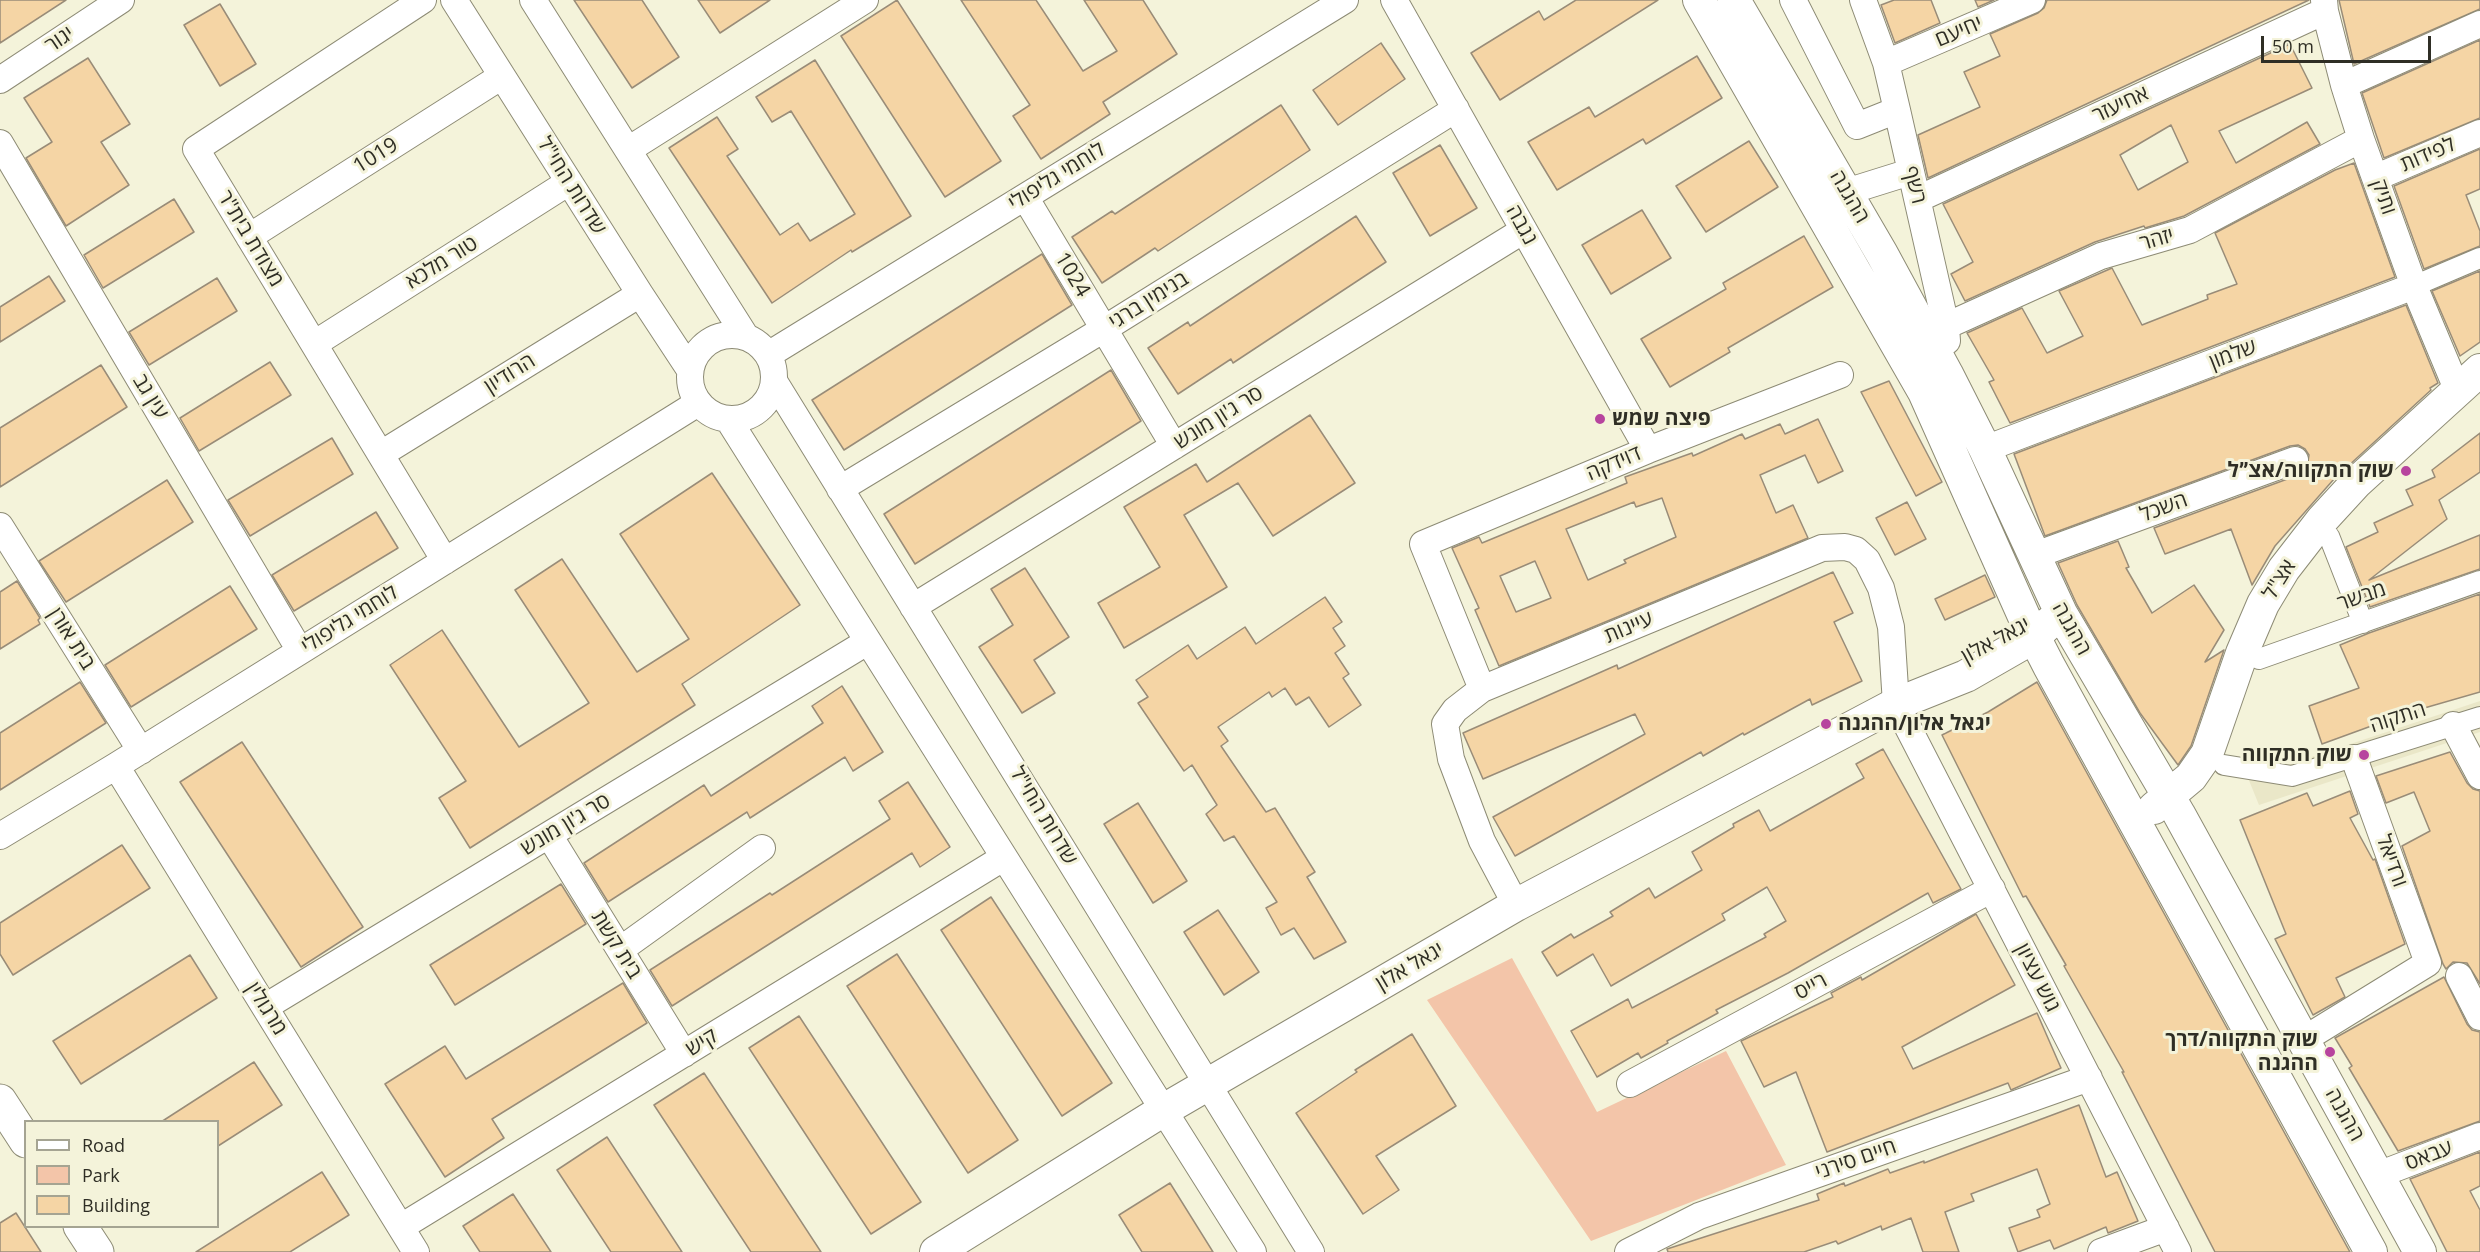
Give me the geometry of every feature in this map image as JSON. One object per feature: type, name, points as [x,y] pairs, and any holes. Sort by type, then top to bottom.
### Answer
[{"type":"main road","points":[[0,1101],[24,1138]]},
{"type":"main road","points":[[81,1228],[97,1252]]},
{"type":"street","name":"יגור","points":[[0,80],[121,0]]},
{"type":"street","name":"מצודת בית\"ר","points":[[423,0],[196,149],[445,561]]},
{"type":"street","name":"שדרות החי\"ל","points":[[454,0],[690,370]]},
{"type":"street","points":[[533,0],[746,337]]},
{"type":"street","points":[[628,150],[865,0]]},
{"type":"street","name":"לוחמי גליפולי","points":[[768,355],[1345,0]]},
{"type":"street","name":"נגבה","points":[[1394,0],[1648,450]]},
{"type":"street","name":"ההגנה","points":[[1699,0],[1924,392],[2030,629],[2135,825],[2371,1252]]},
{"type":"street","name":"ההגנה","points":[[1734,0],[1846,192],[1947,374],[1985,449],[2061,613],[2168,796],[2420,1252]]},
{"type":"street","points":[[1792,0],[1857,126],[1897,110]]},
{"type":"street","name":"רשף","points":[[1863,0],[1886,63],[1918,199],[1946,326],[1947,374]]},
{"type":"street","name":"יחיעם","points":[[1886,63],[2032,0]]},
{"type":"street","name":"ותיק","points":[[2325,6],[2343,84],[2414,286],[2469,380]]},
{"type":"street","name":"אחיעזר","points":[[1918,199],[2325,6]]},
{"type":"street","points":[[2343,84],[2480,24]]},
{"type":"street","name":"1019","points":[[249,237],[502,76]]},
{"type":"street","name":"בנימין ברגי","points":[[840,489],[1104,329],[1456,109]]},
{"type":"street","name":"לפידות","points":[[2377,177],[2480,132]]},
{"type":"street","name":"יזהר","points":[[1946,326],[2101,256],[2190,230],[2361,139]]},
{"type":"street","name":"עין גב","points":[[0,143],[300,651]]},
{"type":"street","points":[[1846,192],[1910,172]]},
{"type":"street","name":"טור מלכא","points":[[314,344],[569,182]]},
{"type":"street","name":"1024","points":[[1025,197],[1174,446]]},
{"type":"street","name":"סר ג'ון מונש","points":[[913,607],[1524,230]]},
{"type":"street","name":"שלמון","points":[[1985,449],[2414,286],[2480,258]]},
{"type":"street","name":"הרודיון","points":[[381,454],[640,294]]},
{"type":"street","points":[[734,334],[746,337],[761,346],[768,355],[774,372],[772,392],[765,405],[756,412],[747,417],[728,419],[708,412],[698,403],[690,385],[690,370],[698,351],[706,343],[719,336],[734,334]]},
{"type":"street","name":"דוידקה","points":[[1482,689],[1423,544],[1648,450],[1840,375]]},
{"type":"street","name":"אצ\"ל","points":[[2135,825],[2191,777],[2207,754],[2242,653],[2263,604],[2284,569],[2322,520],[2355,483],[2469,380]]},
{"type":"street","name":"שדרות החי\"ל","points":[[774,381],[1311,1252]]},
{"type":"street","name":"לוחמי גליפולי","points":[[0,836],[141,751],[698,403]]},
{"type":"street","points":[[728,419],[1162,1111],[1253,1252]]},
{"type":"street","name":"השכל","points":[[2033,556],[2295,460]]},
{"type":"street","name":"בית אורן","points":[[0,526],[141,751]]},
{"type":"street","points":[[2329,536],[2363,623]]},
{"type":"street","name":"עיינות","points":[[1516,905],[1482,842],[1450,759],[1445,738],[1445,724],[1455,710],[1482,689],[1822,548],[1845,547],[1856,550],[1867,560],[1881,588],[1891,627],[1896,704]]},
{"type":"street","name":"מבשר","points":[[2259,659],[2480,581]]},
{"type":"street","name":"יגאל אלון","points":[[936,1252],[1162,1111],[1516,905],[1896,704],[1966,676],[2030,629],[2061,613]]},
{"type":"street","name":"סר ג'ון מונש","points":[[265,1007],[867,642]]},
{"type":"street","name":"גוש עציון","points":[[1896,704],[2178,1252]]},
{"type":"street","name":"התקוה","points":[[2224,765],[2292,776],[2480,717]]},
{"type":"street","points":[[2453,725],[2480,776]]},
{"type":"street","name":"ורדיאל","points":[[2303,1040],[2428,963],[2354,758]]},
{"type":"street","name":"מרגולין","points":[[116,766],[416,1252]]},
{"type":"street","name":"בית קשת","points":[[549,835],[684,1054]]},
{"type":"street","points":[[620,950],[762,848]]},
{"type":"street","name":"קיש","points":[[401,1227],[1003,858]]},
{"type":"street","name":"רייס","points":[[1630,1084],[1992,890]]},
{"type":"street","points":[[2459,976],[2480,1017]]},
{"type":"street","name":"חיים סירני","points":[[1628,1252],[1699,1216],[2089,1078]]},
{"type":"street","name":"עבאס","points":[[2378,1175],[2480,1136]]},
{"type":"street","points":[[2101,1252],[2166,1228]]},
{"type":"shaded area","name":"שוק התקווה","points":[[2480,701],[2480,732],[2259,805],[2248,778]]},
{"type":"green space","points":[[1512,958],[1597,1112],[1726,1051],[1786,1165],[1591,1241],[1427,1000]]},
{"type":"building","points":[[0,0],[66,0],[0,43]]},
{"type":"building","points":[[574,0],[642,0],[679,57],[632,88]]},
{"type":"building","points":[[698,0],[770,0],[720,33]]},
{"type":"building","points":[[897,0],[1001,161],[945,197],[841,36]]},
{"type":"building","points":[[961,0],[1036,0],[1083,71],[1117,51],[1084,0],[1143,0],[1177,54],[1103,102],[1110,114],[1041,159],[1013,116],[1030,105]]},
{"type":"building","points":[[1576,0],[1658,0],[1500,100],[1471,53],[1539,11],[1544,20]]},
{"type":"building","points":[[1894,0],[1931,0],[1940,23],[1895,43],[1881,5]]},
{"type":"building","points":[[1975,0],[1994,0],[1978,7]]},
{"type":"building","points":[[2047,0],[2309,0],[1928,178],[1918,135],[1980,107],[1964,72],[2000,56],[1990,34],[2038,13],[2044,8]]},
{"type":"building","points":[[2339,0],[2480,0],[2480,9],[2354,64]]},
{"type":"building","points":[[220,4],[256,64],[220,86],[184,25]]},
{"type":"building","points":[[2480,40],[2480,118],[2384,158],[2362,93]]},
{"type":"building","points":[[1381,43],[1405,79],[1338,125],[1313,90]]},
{"type":"building","points":[[2290,44],[2312,88],[2219,131],[2236,163],[2307,122],[2320,144],[2184,216],[2095,242],[1965,301],[1951,274],[1973,262],[1943,204]],"holes":[[[2171,125],[2188,162],[2138,190],[2120,155]]]},
{"type":"building","points":[[1697,56],[1722,98],[1646,144],[1643,139],[1557,190],[1528,142],[1589,107],[1595,117]]},
{"type":"building","points":[[88,58],[130,124],[101,142],[129,185],[66,226],[26,158],[52,142],[24,98]]},
{"type":"building","points":[[815,60],[911,216],[852,252],[851,250],[772,303],[669,148],[717,117],[738,149],[727,156],[780,235],[798,223],[810,241],[855,214],[791,111],[772,122],[756,97]]},
{"type":"building","points":[[1281,105],[1310,150],[1158,251],[1155,248],[1102,283],[1072,237],[1112,211],[1115,214]]},
{"type":"building","points":[[1749,141],[1778,187],[1706,232],[1676,186]]},
{"type":"building","points":[[1440,145],[1477,208],[1430,236],[1393,173]]},
{"type":"building","points":[[2480,149],[2480,189],[2466,195],[2480,231],[2480,246],[2424,269],[2394,186]]},
{"type":"building","points":[[2354,163],[2395,277],[2010,423],[1989,382],[1994,380],[1967,333],[2022,308],[2047,353],[2083,336],[2059,291],[2112,268],[2142,325],[2208,299],[2207,295],[2237,284],[2215,233],[2335,170]]},
{"type":"building","points":[[174,199],[194,232],[103,288],[84,255]]},
{"type":"building","points":[[1642,210],[1671,258],[1611,294],[1582,245]]},
{"type":"building","points":[[1356,216],[1386,262],[1233,363],[1231,359],[1178,394],[1148,348],[1188,322],[1190,326]]},
{"type":"building","points":[[1804,236],[1833,287],[1728,348],[1730,352],[1670,387],[1641,339],[1726,289],[1723,283]]},
{"type":"building","points":[[1042,254],[1072,305],[844,450],[812,400]]},
{"type":"building","points":[[2480,271],[2480,342],[2460,356],[2432,291]]},
{"type":"building","points":[[49,276],[65,301],[0,342],[0,307]]},
{"type":"building","points":[[217,278],[237,311],[149,365],[129,332]]},
{"type":"building","points":[[2406,305],[2438,383],[2334,479],[2275,546],[2252,585],[2231,529],[2165,554],[2154,528],[2301,474],[2307,469],[2309,455],[2298,445],[2045,536],[2014,454]]},
{"type":"building","points":[[270,362],[291,395],[199,451],[180,418]]},
{"type":"building","points":[[101,365],[127,407],[0,487],[0,428]]},
{"type":"building","points":[[1111,370],[1141,421],[915,564],[884,514]]},
{"type":"building","points":[[1889,381],[1942,482],[1916,496],[1861,392]]},
{"type":"building","points":[[1310,415],[1355,483],[1273,536],[1238,483],[1184,515],[1227,587],[1124,648],[1098,603],[1160,567],[1124,507],[1196,464],[1207,482]]},
{"type":"building","points":[[1818,419],[1843,471],[1818,483],[1805,455],[1760,475],[1776,513],[1793,505],[1808,538],[1499,666],[1475,610],[1479,608],[1452,548],[1479,537],[1482,543],[1627,483],[1625,477],[1692,453],[1693,456],[1742,434],[1745,439],[1780,424],[1785,434]],"holes":[[[1662,498],[1676,537],[1624,560],[1626,563],[1588,580],[1566,529],[1634,502],[1636,507]],[[1535,561],[1551,598],[1516,612],[1500,576]]]},
{"type":"building","points":[[2480,433],[2480,472],[2439,500],[2447,519],[2369,580],[2480,535],[2480,569],[2370,607],[2346,547],[2378,532],[2374,523],[2413,505],[2406,490],[2435,477],[2432,470]]},
{"type":"building","points":[[332,438],[353,474],[250,536],[228,500]]},
{"type":"building","points":[[712,473],[800,605],[682,684],[695,705],[470,848],[439,798],[466,781],[390,665],[442,630],[519,747],[589,703],[515,590],[562,559],[637,672],[689,639],[620,534]]},
{"type":"building","points":[[167,480],[193,522],[66,602],[39,561]]},
{"type":"building","points":[[1907,502],[1926,539],[1895,555],[1876,518]]},
{"type":"building","points":[[376,512],[398,548],[294,611],[272,575]]},
{"type":"building","points":[[2118,541],[2129,567],[2126,568],[2152,613],[2194,585],[2224,630],[2205,662],[2224,650],[2191,746],[2178,765],[2140,713],[2077,605],[2058,563]]},
{"type":"building","points":[[1025,568],[1069,637],[1034,660],[1055,693],[1022,713],[979,647],[1013,625],[991,589]]},
{"type":"building","points":[[1833,572],[1853,613],[1834,622],[1862,681],[1812,705],[1810,699],[1703,756],[1701,752],[1515,856],[1493,817],[1645,734],[1635,714],[1483,779],[1463,733],[1617,665],[1618,669]]},
{"type":"building","points":[[1985,575],[1995,597],[1945,620],[1935,599]]},
{"type":"building","points":[[17,581],[40,618],[38,620],[40,624],[0,649],[0,592]]},
{"type":"building","points":[[230,586],[257,629],[131,707],[105,665]]},
{"type":"building","points":[[2480,594],[2480,692],[2407,713],[2322,744],[2309,706],[2359,688],[2340,645]]},
{"type":"building","points":[[1325,597],[1342,622],[1333,628],[1345,646],[1335,653],[1349,674],[1343,678],[1361,705],[1329,727],[1309,697],[1296,705],[1285,688],[1272,697],[1269,692],[1218,727],[1228,741],[1221,746],[1266,812],[1275,808],[1315,872],[1307,877],[1346,942],[1314,959],[1294,928],[1281,935],[1266,908],[1277,902],[1234,836],[1224,841],[1206,814],[1217,805],[1192,765],[1184,771],[1138,703],[1148,697],[1136,680],[1188,645],[1197,659],[1245,627],[1256,644]]},
{"type":"building","points":[[80,682],[106,723],[0,790],[0,733]]},
{"type":"building","points":[[2037,682],[2350,1252],[2215,1252],[2122,1072],[2124,1072],[2064,966],[2066,965],[2026,896],[2023,897],[1942,735],[1988,712]]},
{"type":"building","points":[[842,686],[883,752],[853,771],[845,757],[750,818],[747,812],[608,902],[584,863],[704,785],[711,796],[823,723],[812,706]]},
{"type":"building","points":[[242,742],[363,927],[301,967],[180,782]]},
{"type":"building","points":[[1883,749],[1961,889],[1933,903],[1928,893],[1788,973],[1716,1010],[1718,1013],[1667,1041],[1668,1043],[1641,1058],[1638,1053],[1597,1077],[1571,1031],[1628,999],[1632,1008],[1766,937],[1764,934],[1786,921],[1767,887],[1722,914],[1725,920],[1611,986],[1593,954],[1557,976],[1542,952],[1571,934],[1574,938],[1613,916],[1610,912],[1649,888],[1655,898],[1702,870],[1692,852],[1734,827],[1733,824],[1759,810],[1770,831],[1864,778],[1856,764]]},
{"type":"building","points":[[2450,752],[2467,783],[2473,789],[2480,791],[2480,984],[2467,963],[2453,962],[2446,969],[2443,964],[2402,846],[2430,831],[2414,792],[2386,803],[2376,776]]},
{"type":"building","points":[[908,782],[950,847],[920,867],[912,853],[672,1006],[650,970],[890,819],[879,801]]},
{"type":"building","points":[[2350,791],[2358,814],[2350,818],[2373,860],[2375,859],[2405,944],[2336,978],[2345,997],[2313,1015],[2275,939],[2286,934],[2240,820],[2307,793],[2313,806]]},
{"type":"building","points":[[1138,803],[1187,881],[1153,903],[1104,824]]},
{"type":"building","points":[[122,845],[150,888],[13,975],[0,954],[0,923]]},
{"type":"building","points":[[561,884],[586,924],[455,1005],[430,965]]},
{"type":"building","points":[[991,897],[1112,1083],[1062,1116],[941,930]]},
{"type":"building","points":[[1218,910],[1259,972],[1224,995],[1184,932]]},
{"type":"building","points":[[1976,914],[2015,985],[1902,1047],[1913,1069],[2037,1013],[2061,1068],[2011,1090],[2008,1083],[1827,1152],[1796,1072],[1764,1087],[1741,1041],[1833,997],[1831,993],[1861,977],[1862,980]]},
{"type":"building","points":[[897,954],[1018,1140],[968,1173],[847,986]]},
{"type":"building","points":[[190,955],[217,998],[81,1084],[53,1041]]},
{"type":"building","points":[[2444,977],[2467,1024],[2472,1030],[2480,1032],[2480,1121],[2398,1151],[2349,1068],[2352,1066],[2335,1038]]},
{"type":"building","points":[[623,983],[647,1023],[492,1119],[504,1138],[445,1177],[385,1084],[445,1046],[466,1079]]},
{"type":"building","points":[[799,1016],[921,1202],[871,1234],[749,1048]]},
{"type":"building","points":[[1412,1034],[1456,1106],[1376,1156],[1399,1190],[1363,1214],[1296,1113],[1357,1072],[1355,1070]]},
{"type":"building","points":[[254,1062],[282,1105],[219,1145],[219,1120],[164,1120]]},
{"type":"building","points":[[704,1073],[821,1252],[751,1252],[654,1105]]},
{"type":"building","points":[[2079,1105],[2106,1177],[2117,1172],[2138,1221],[2108,1233],[2106,1227],[2054,1249],[2050,1240],[2018,1252],[2009,1228],[2040,1217],[2037,1210],[2050,1204],[2037,1169],[1971,1194],[1974,1201],[1945,1212],[1959,1252],[1923,1252],[1911,1218],[1882,1230],[1881,1226],[1838,1244],[1836,1241],[1804,1252],[1668,1252],[1667,1249],[1819,1200],[1817,1194],[1844,1183],[1845,1186],[1888,1169],[1890,1173],[1924,1161],[1924,1163]]},
{"type":"building","points":[[607,1137],[682,1252],[611,1252],[557,1170]]},
{"type":"building","points":[[2480,1152],[2480,1186],[2470,1191],[2480,1210],[2480,1252],[2447,1252],[2410,1179]]},
{"type":"building","points":[[322,1172],[349,1215],[290,1252],[196,1252]]},
{"type":"building","points":[[1170,1183],[1213,1252],[1142,1252],[1119,1215]]},
{"type":"building","points":[[513,1194],[551,1252],[480,1252],[463,1226]]},
{"type":"building","points":[[16,1213],[41,1252],[0,1252],[0,1223]]},
{"type":"place","name":"פיצה שמש","points":[[1600,419]]},
{"type":"place","name":"שוק התקווה/אצ״ל","points":[[2406,471]]},
{"type":"place","name":"יגאל אלון/ההגנה","points":[[1826,724]]},
{"type":"place","name":"שוק התקווה","points":[[2364,755]]},
{"type":"place","name":"שוק התקווה/דרך ההגנה","points":[[2330,1052]]}]
